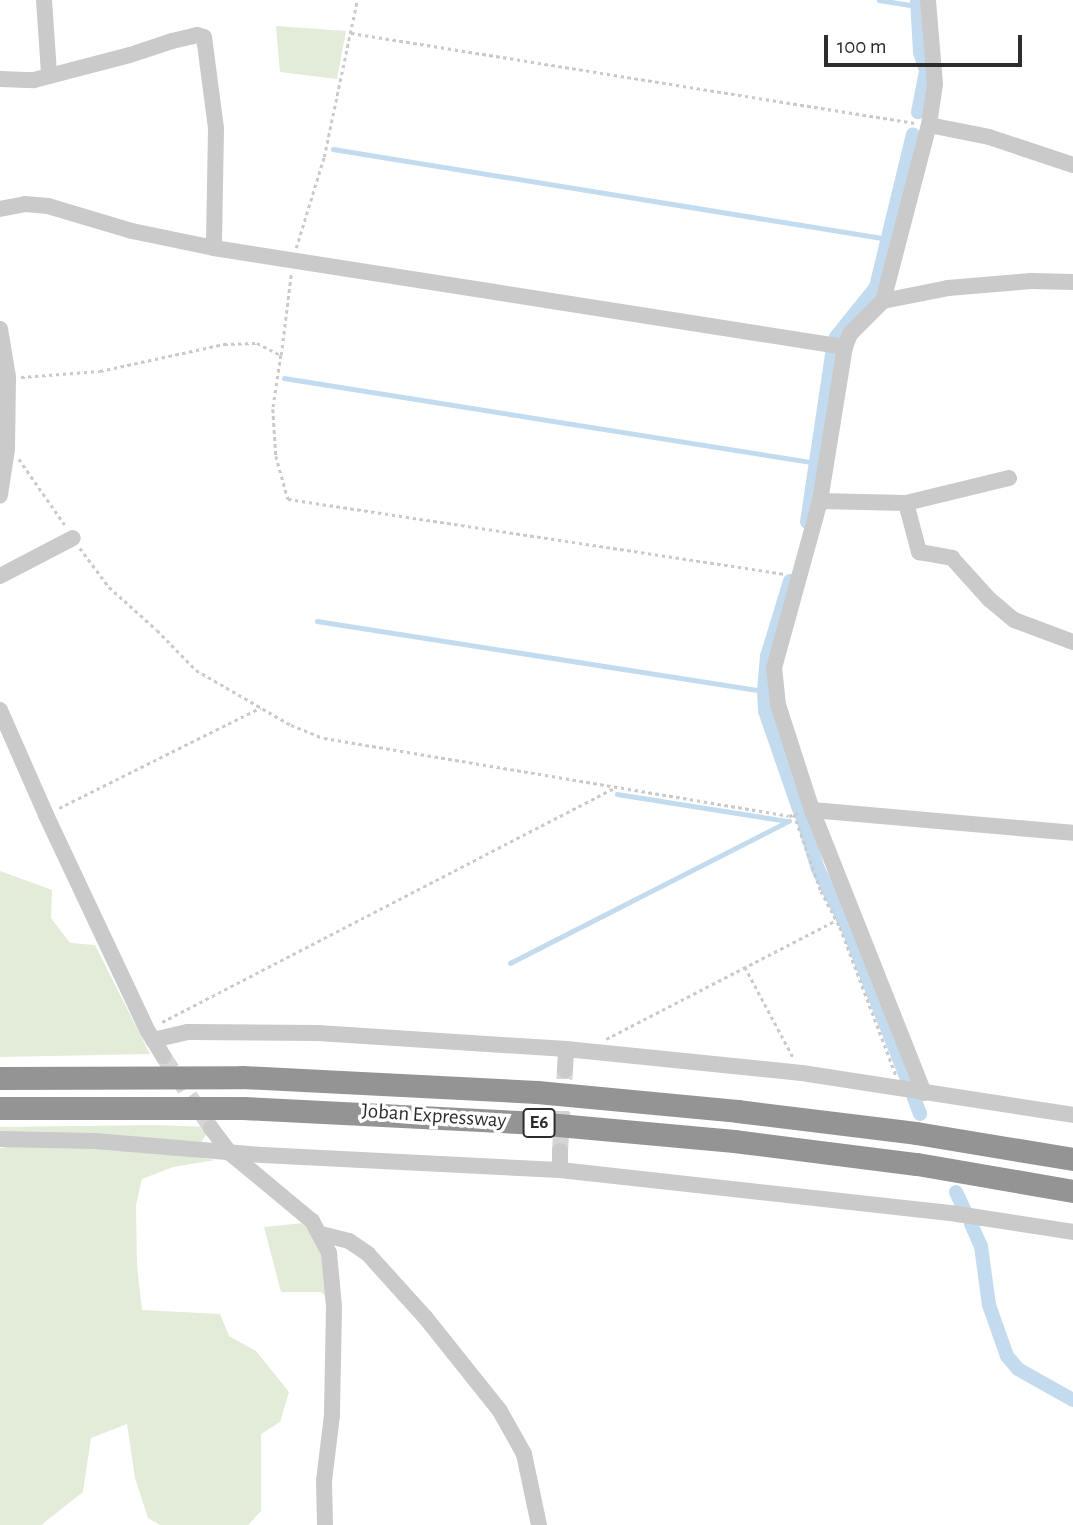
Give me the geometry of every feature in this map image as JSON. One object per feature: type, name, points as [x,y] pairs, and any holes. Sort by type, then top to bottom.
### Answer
[{"type":"highway","name":"Joban Expressway","points":[[0,1078],[270,1078],[537,1092],[875,1128],[1073,1158]]},
{"type":"highway","name":"Joban Expressway","points":[[0,1108],[243,1108],[536,1123],[734,1141],[917,1164],[1073,1191]]},
{"type":"street","points":[[44,0],[49,74]]},
{"type":"street","points":[[924,1093],[811,810],[778,705],[774,668],[820,501],[845,347],[850,334],[883,301],[929,125],[935,84],[928,0]]},
{"type":"street","points":[[0,79],[34,80],[172,41],[197,35],[204,37],[216,128],[214,248]]},
{"type":"street","points":[[929,125],[989,137],[1073,165]]},
{"type":"street","points":[[0,209],[25,204],[48,206],[132,231],[214,248],[845,347]]},
{"type":"street","points":[[883,301],[948,288],[1031,281],[1073,282]]},
{"type":"street","points":[[0,328],[8,377],[0,495]]},
{"type":"street","points":[[820,501],[906,503],[1009,478]]},
{"type":"street","points":[[906,503],[919,552],[952,558],[989,599],[1014,620],[1073,642]]},
{"type":"street","points":[[0,576],[73,538]]},
{"type":"street","points":[[0,710],[3,727],[150,1035],[163,1056]]},
{"type":"street","points":[[811,810],[1073,832]]},
{"type":"street","points":[[150,1035],[188,1032],[318,1033],[574,1050],[802,1073],[1073,1115]]},
{"type":"street","points":[[565,1070],[574,1050]]},
{"type":"street","points":[[211,1128],[230,1153],[302,1211],[321,1234],[333,1272],[332,1415],[324,1480],[325,1525]]},
{"type":"street","points":[[0,1139],[95,1141],[230,1153],[560,1170],[943,1213],[1073,1232]]},
{"type":"street","points":[[560,1170],[561,1151]]},
{"type":"street","points":[[321,1234],[349,1241],[368,1254],[425,1317],[500,1411],[524,1454],[539,1525]]},
{"type":"path","points":[[357,0],[324,158],[292,261],[273,410],[276,456],[288,499],[799,576]]},
{"type":"path","points":[[351,33],[929,125]]},
{"type":"path","points":[[8,377],[100,371],[224,344],[257,343],[281,355]]},
{"type":"path","points":[[4,450],[18,457],[109,587],[158,629],[196,670],[260,708],[324,738],[794,814],[811,810]]},
{"type":"path","points":[[46,815],[260,708]]},
{"type":"path","points":[[150,1035],[615,787]]},
{"type":"path","points":[[794,814],[821,891],[836,920],[902,1090]]},
{"type":"path","points":[[574,1050],[836,920]]},
{"type":"path","points":[[745,967],[802,1073]]},
{"type":"green space","points":[[276,26],[346,31],[337,79],[280,72]]},
{"type":"green space","points":[[0,871],[52,890],[51,918],[70,943],[95,945],[150,1054],[0,1057]]},
{"type":"green space","points":[[0,1127],[206,1127],[208,1133],[201,1142],[0,1134]]},
{"type":"green space","points":[[15,1146],[144,1150],[215,1160],[173,1167],[142,1179],[136,1205],[137,1266],[142,1310],[220,1314],[229,1336],[256,1351],[289,1392],[280,1422],[261,1434],[261,1511],[248,1525],[160,1525],[148,1518],[135,1478],[127,1424],[91,1438],[83,1492],[41,1525],[0,1525],[0,1148]]},
{"type":"green space","points":[[304,1223],[324,1260],[327,1297],[321,1292],[281,1292],[264,1227]]},
{"type":"waterway","points":[[879,0],[917,6]]},
{"type":"waterway","points":[[917,0],[920,52],[926,71],[918,112]]},
{"type":"waterway","points":[[836,337],[876,287],[913,134]]},
{"type":"waterway","points":[[333,149],[888,239]]},
{"type":"waterway","points":[[807,522],[832,354]]},
{"type":"waterway","points":[[284,378],[817,463]]},
{"type":"waterway","points":[[790,581],[767,656],[764,691],[765,711],[799,809]]},
{"type":"waterway","points":[[317,621],[764,691]]},
{"type":"waterway","points":[[617,794],[788,821]]},
{"type":"waterway","points":[[802,816],[818,869],[847,926],[908,1082]]},
{"type":"waterway","points":[[510,963],[789,821]]},
{"type":"waterway","points":[[914,1098],[920,1114]]},
{"type":"waterway","points":[[956,1192],[965,1211]]},
{"type":"waterway","points":[[971,1224],[981,1246],[989,1305],[1007,1356],[1018,1369],[1073,1400]]},
{"type":"tunnel","points":[[163,1056],[211,1128]]},
{"type":"tunnel","points":[[560,1151],[565,1070]]}]
